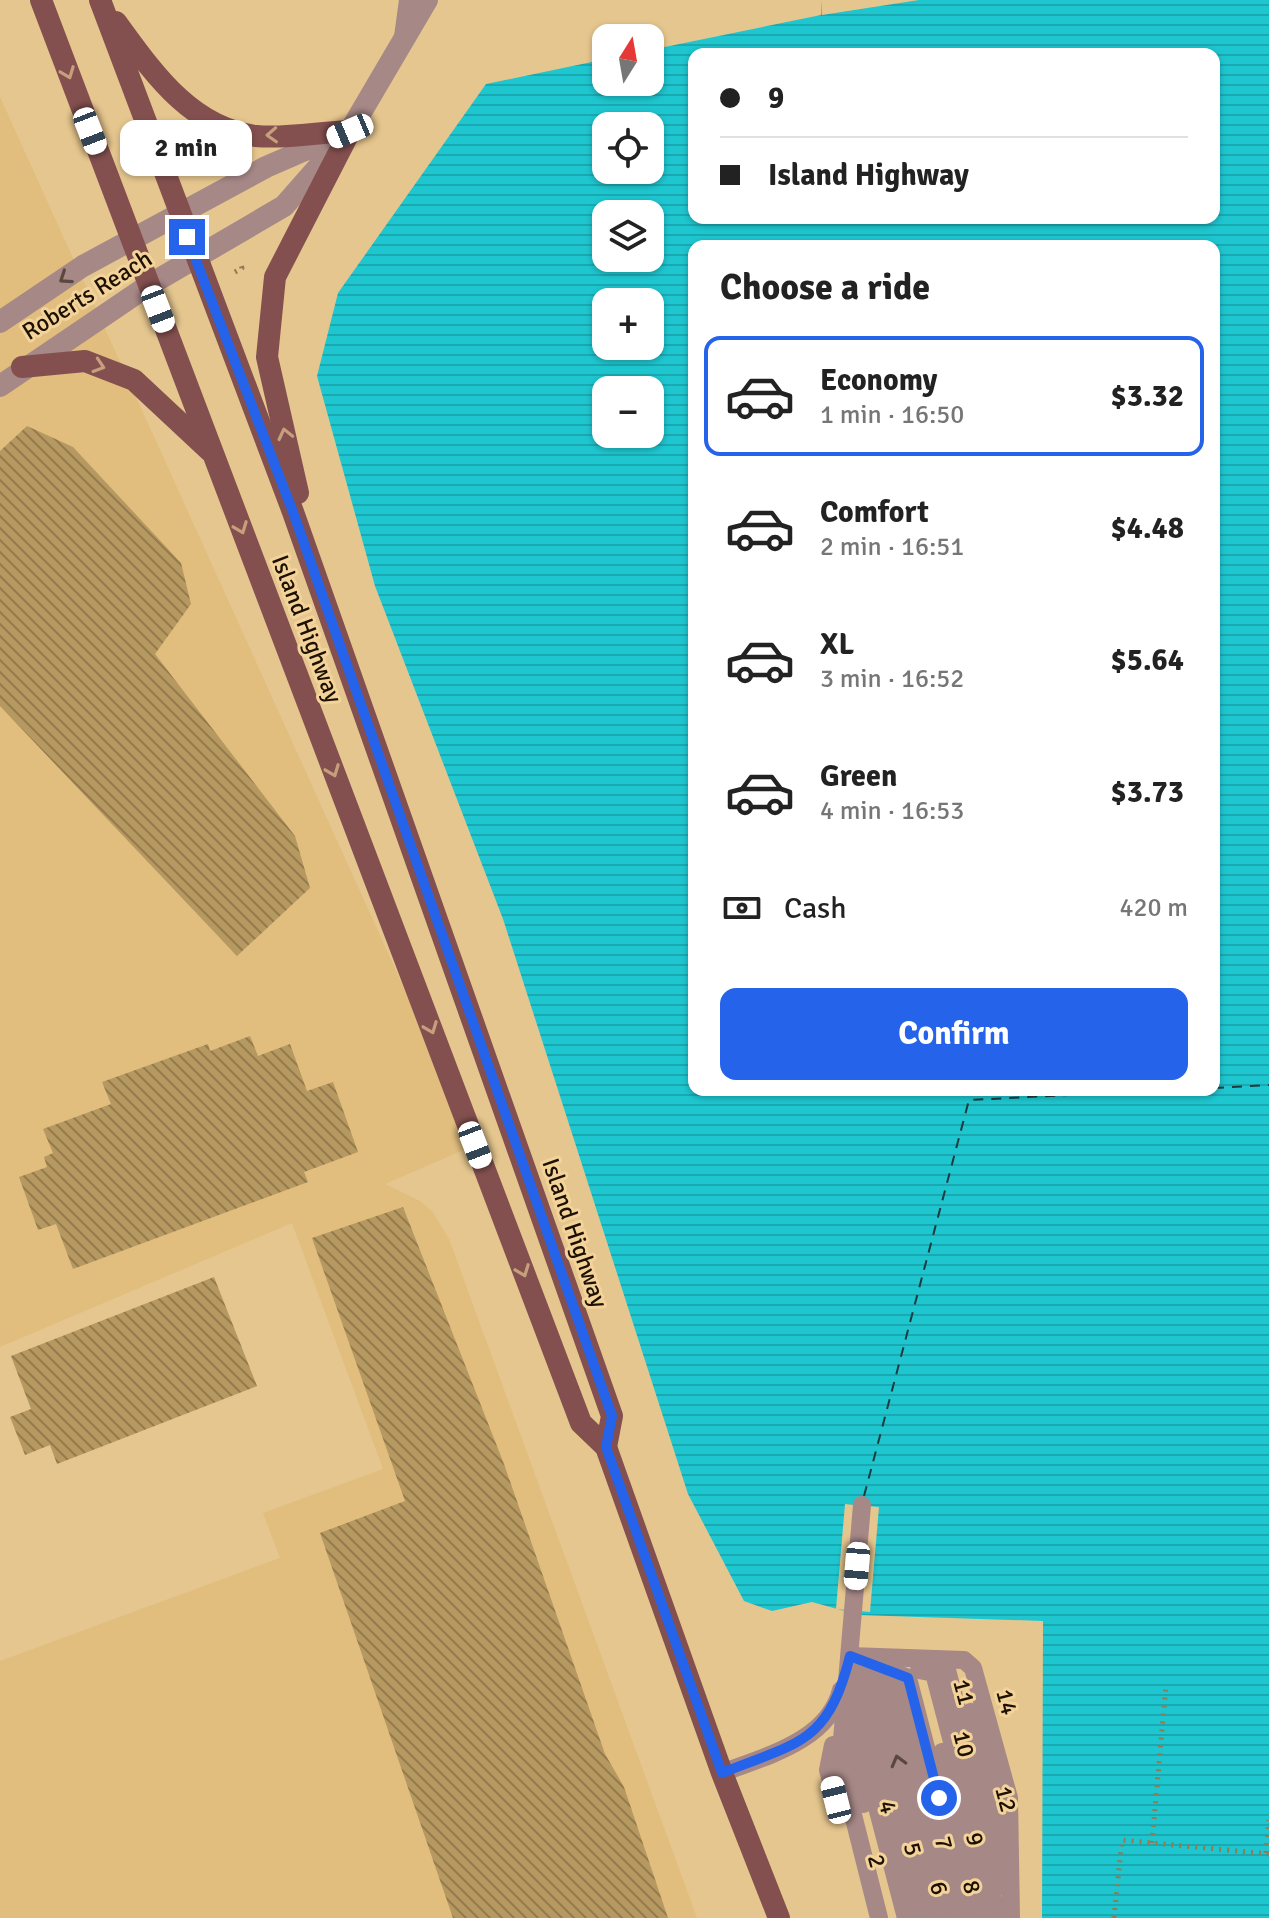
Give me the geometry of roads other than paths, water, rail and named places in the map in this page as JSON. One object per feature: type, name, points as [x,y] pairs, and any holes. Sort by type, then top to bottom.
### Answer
[{"type":"main road","name":"Island Highway","points":[[41,0],[581,1423],[606,1447],[722,1773],[779,1918]]},
{"type":"main road","name":"Island Highway","points":[[100,1],[322,592],[612,1416],[606,1447]]},
{"type":"main road","points":[[100,1],[163,86],[208,121],[256,136],[350,131]]},
{"type":"main road","points":[[322,592],[267,357],[279,267],[350,131]]},
{"type":"main road","points":[[22,367],[85,361],[134,380],[214,455]]},
{"type":"street","name":"Roberts Reach","points":[[0,386],[22,367],[149,285],[284,206],[350,131],[427,0]]},
{"type":"street","name":"Roberts Reach","points":[[0,322],[83,266],[266,167],[350,131]]},
{"type":"lane","points":[[402,43],[408,0]]},
{"type":"lane","points":[[862,1505],[845,1758],[879,1918]]},
{"type":"lane","points":[[722,1773],[787,1748],[816,1730],[830,1715],[840,1696],[850,1656]]},
{"type":"lane","points":[[850,1656],[950,1664],[927,1677],[850,1656]]},
{"type":"lane","points":[[850,1656],[927,1677],[993,1794],[1011,1859],[1000,1915]]},
{"type":"lane","points":[[845,1758],[850,1656]]},
{"type":"lane","name":"6","points":[[850,1656],[875,1730],[922,1918]]},
{"type":"lane","name":"14","points":[[927,1677],[992,1736],[1009,1798],[1011,1859]]},
{"type":"lane","name":"12","points":[[927,1677],[994,1848],[1000,1915]]},
{"type":"lane","name":"10","points":[[927,1677],[1000,1915]]},
{"type":"lane","name":"7","points":[[927,1677],[939,1918]]},
{"type":"lane","name":"8","points":[[927,1677],[955,1918]]},
{"type":"lane","name":"9","points":[[927,1677],[970,1918]]},
{"type":"lane","name":"2","points":[[845,1758],[867,1918]]},
{"type":"lane","name":"4","points":[[845,1758],[892,1918]]},
{"type":"lane","name":"5","points":[[845,1758],[906,1918]]},
{"type":"water","points":[[821,0],[1269,0],[1269,1918],[1042,1918],[1043,1621],[859,1615],[812,1602],[772,1611],[744,1601],[688,1494],[503,919],[375,586],[317,376],[338,293],[486,84],[592,62],[592,96],[664,96],[664,47],[821,15]]}]
